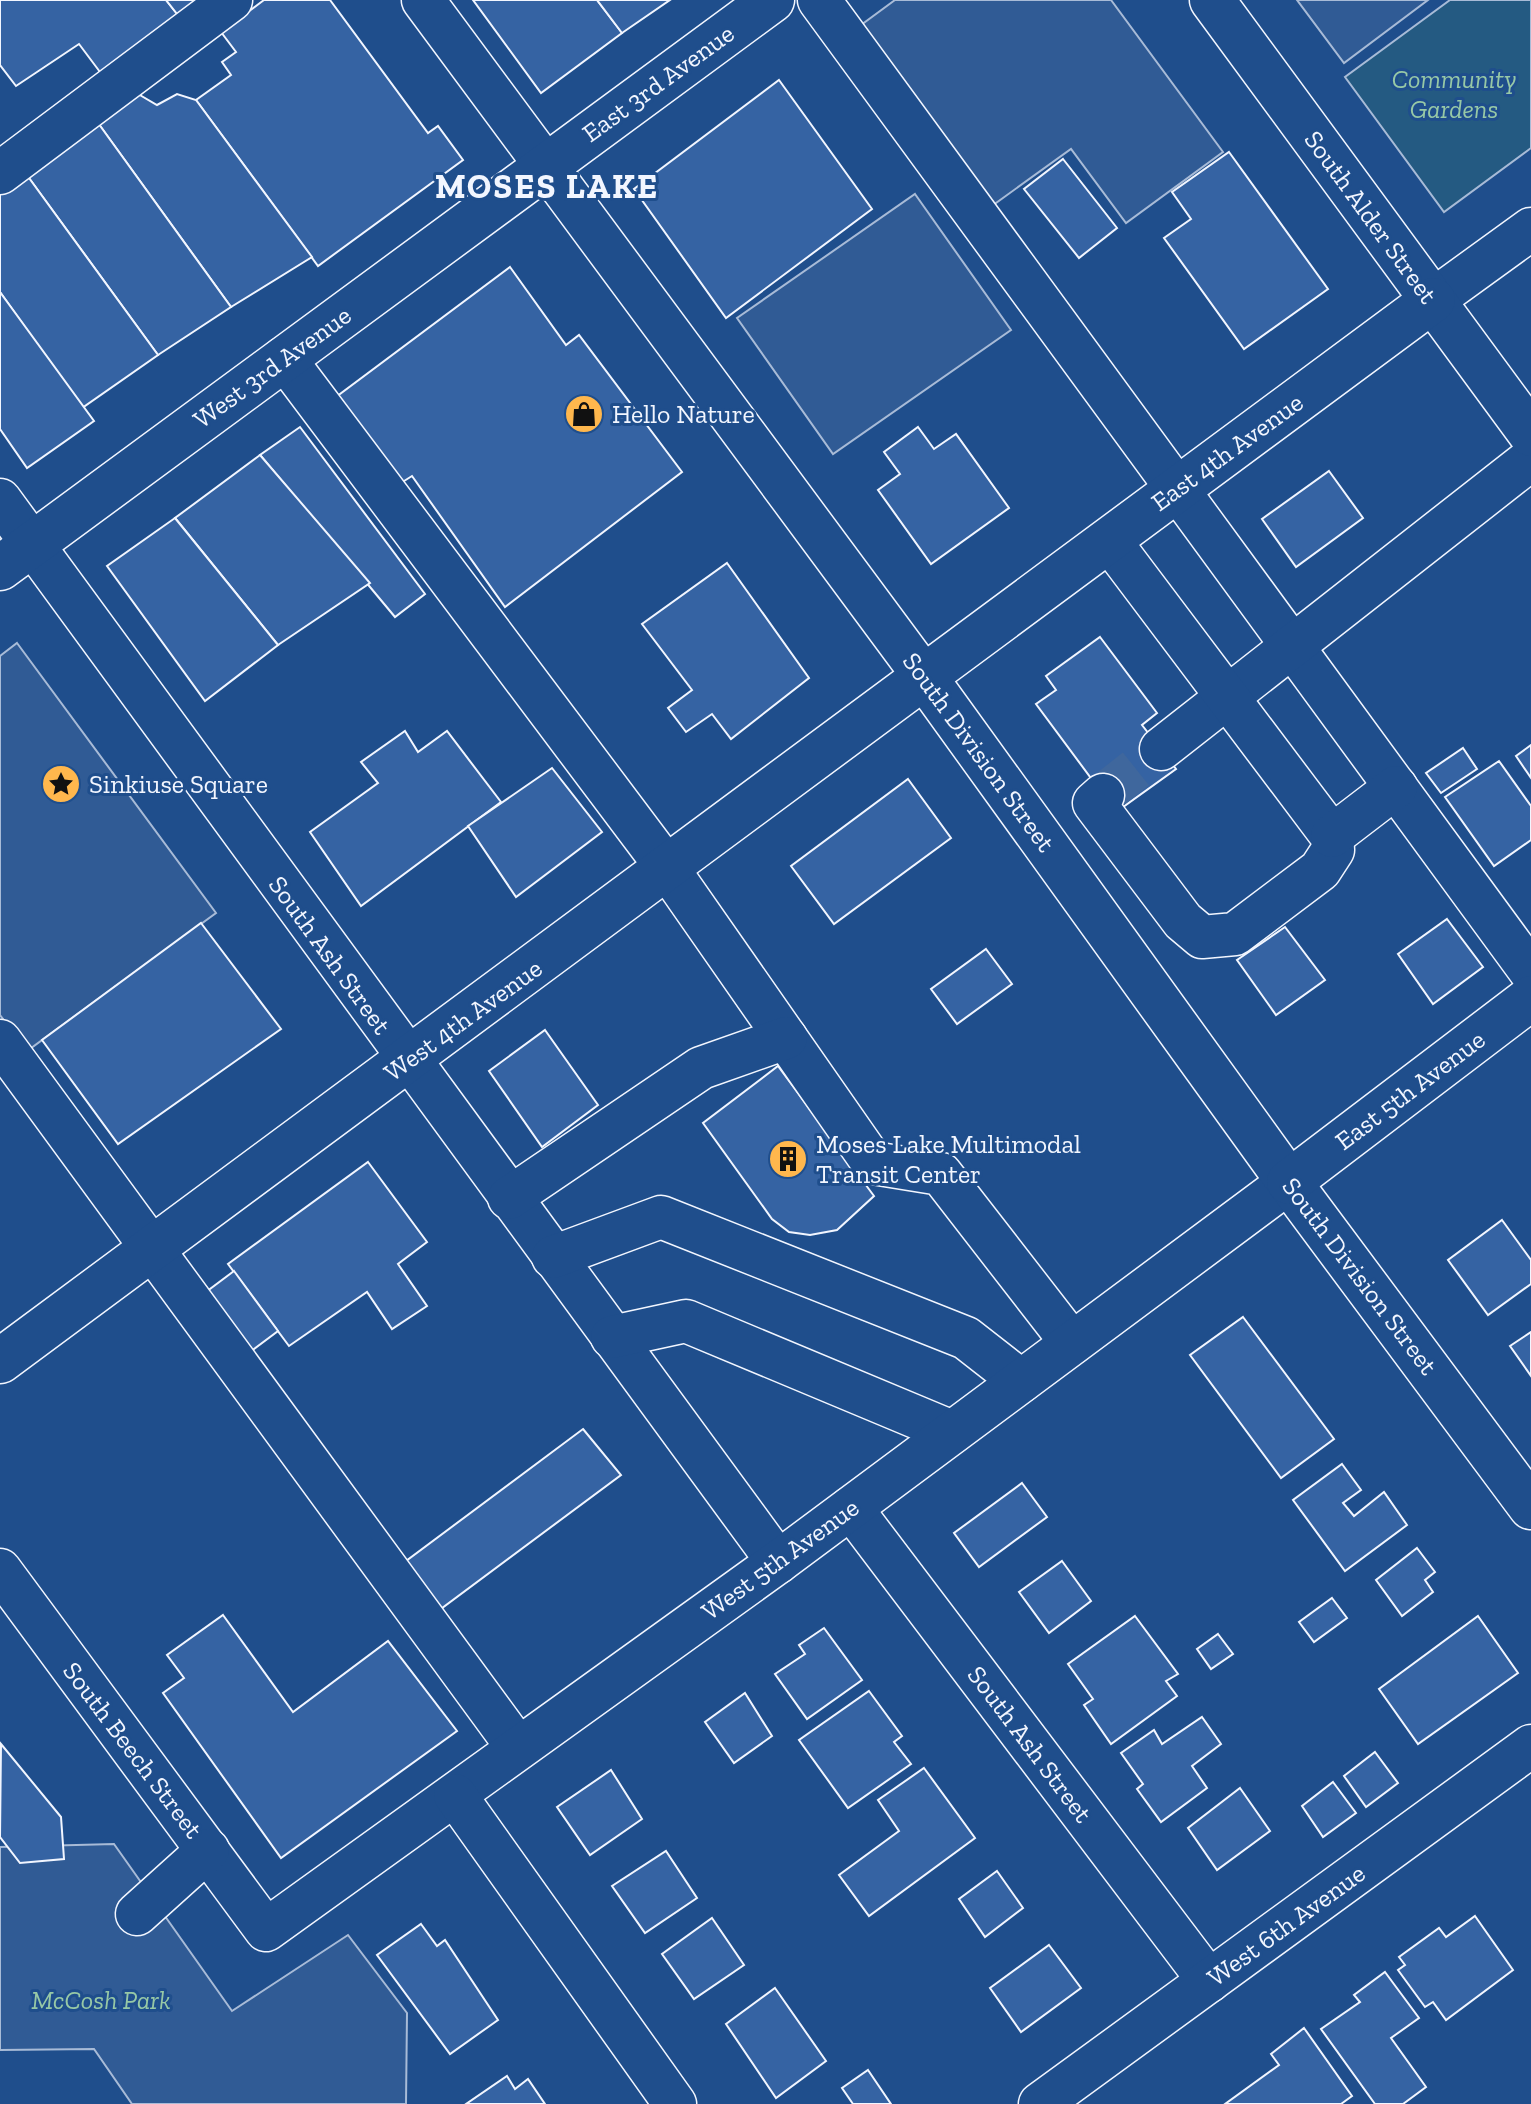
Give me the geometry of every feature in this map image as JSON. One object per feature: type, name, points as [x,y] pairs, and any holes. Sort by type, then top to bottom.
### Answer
[{"type":"main road","name":"East 3rd Avenue","points":[[545,167],[772,0]]},
{"type":"main road","name":"South Alder Street","points":[[1212,0],[1531,434]]},
{"type":"main road","name":"West 3rd Avenue","points":[[16,556],[545,167]]},
{"type":"main road","name":"East 4th Avenue","points":[[926,679],[1177,488],[1433,300]]},
{"type":"main road","name":"West 4th Avenue","points":[[0,1361],[926,679]]},
{"type":"main road","name":"South Division Street","points":[[926,679],[1289,1182],[1531,1507]]},
{"type":"main road","name":"East 5th Avenue","points":[[1289,1182],[1531,998]]},
{"type":"street","points":[[0,173],[231,0]]},
{"type":"street","name":"South Division Street","points":[[423,0],[926,679]]},
{"type":"street","points":[[819,0],[1531,972]]},
{"type":"street","name":"East 4th Avenue","points":[[1433,300],[1531,229]]},
{"type":"street","points":[[284,358],[668,869],[873,1163],[941,1174],[1072,1343]]},
{"type":"street","points":[[1161,749],[1531,459]]},
{"type":"street","name":"South Ash Street","points":[[0,500],[16,556],[408,1061],[778,1562]]},
{"type":"street","points":[[1103,795],[1094,803],[1183,921],[1202,937],[1235,934],[1320,870],[1333,850],[1332,836],[1109,540]]},
{"type":"street","points":[[1332,836],[1396,787]]},
{"type":"street","points":[[509,1198],[701,1068],[786,1038]]},
{"type":"street","points":[[0,1041],[518,1748]]},
{"type":"street","name":"West 5th Avenue","points":[[266,1930],[778,1562],[1289,1182]]},
{"type":"street","points":[[553,1257],[661,1217],[966,1338],[1021,1381]]},
{"type":"street","points":[[612,1337],[686,1321],[952,1432]]},
{"type":"street","name":"South Ash Street","points":[[851,1508],[1209,1981]]},
{"type":"street","name":"South Beech Street","points":[[0,1570],[266,1930]]},
{"type":"street","name":"West 6th Avenue","points":[[1040,2104],[1531,1746]]},
{"type":"street","points":[[455,1795],[675,2104]]},
{"type":"street","points":[[137,1914],[208,1850]]},
{"type":"green space","name":"Community Gardens","points":[[1450,0],[1531,0],[1531,148],[1444,212],[1345,77]]},
{"type":"shaded area","points":[[895,0],[1111,0],[1223,152],[1126,223],[1071,149],[989,208],[857,28]]},
{"type":"shaded area","points":[[1297,0],[1428,0],[1344,63]]},
{"type":"shaded area","points":[[915,194],[1011,330],[833,454],[737,318]]},
{"type":"shaded area","name":"Sinkiuse Square","points":[[17,643],[216,913],[27,1051],[0,1015],[0,656]]},
{"type":"shaded area","name":"McCosh Park","points":[[114,1844],[232,2011],[348,1935],[407,2013],[406,2104],[132,2104],[94,2049],[0,2050],[0,1847]]},
{"type":"building","points":[[0,0],[166,0],[181,19],[100,72],[79,44],[16,86],[0,65]]},
{"type":"building","points":[[166,0],[208,0],[181,19]]},
{"type":"building","points":[[264,0],[330,0],[428,133],[438,126],[463,160],[318,266],[196,100],[231,75],[222,62],[236,52],[221,32]]},
{"type":"building","points":[[473,0],[597,0],[622,33],[541,93]]},
{"type":"building","points":[[597,0],[670,0],[622,33]]},
{"type":"building","points":[[779,80],[872,209],[726,318],[634,189]]},
{"type":"building","points":[[133,91],[157,105],[177,94],[196,100],[312,257],[231,307],[93,116]]},
{"type":"building","points":[[93,116],[231,307],[158,355],[21,167]]},
{"type":"building","points":[[1229,152],[1328,289],[1244,349],[1164,238],[1191,219],[1172,192]]},
{"type":"building","points":[[1063,159],[1117,228],[1079,258],[1024,189]]},
{"type":"building","points":[[21,167],[158,355],[82,408],[0,292],[0,184]]},
{"type":"building","points":[[510,267],[566,345],[579,335],[682,472],[505,607],[412,476],[393,488],[328,403]]},
{"type":"building","points":[[0,292],[94,421],[27,468],[0,429]]},
{"type":"building","points":[[300,427],[425,594],[395,617],[260,455]]},
{"type":"building","points":[[918,427],[934,449],[956,434],[1009,508],[931,564],[878,490],[900,474],[884,452]]},
{"type":"building","points":[[260,455],[370,583],[278,645],[175,518]]},
{"type":"building","points":[[1329,471],[1363,518],[1296,567],[1262,519]]},
{"type":"building","points":[[175,518],[278,645],[205,701],[107,566]]},
{"type":"building","points":[[727,563],[809,678],[731,739],[712,714],[686,732],[668,708],[692,690],[642,624]]},
{"type":"building","points":[[1100,637],[1157,713],[1142,725],[1176,769],[1116,812],[1036,704],[1056,690],[1046,676]]},
{"type":"building","points":[[405,731],[418,752],[447,731],[501,802],[361,906],[310,832],[378,783],[361,762]]},
{"type":"building","points":[[1531,745],[1531,778],[1516,756]]},
{"type":"building","points":[[1463,748],[1477,769],[1441,793],[1426,773]]},
{"type":"building","points":[[1499,761],[1531,806],[1531,840],[1494,866],[1445,797]]},
{"type":"building","points":[[552,768],[602,832],[516,897],[468,826]]},
{"type":"building","points":[[908,779],[951,838],[834,924],[791,866]]},
{"type":"building","points":[[1447,919],[1483,967],[1433,1004],[1398,954]]},
{"type":"building","points":[[201,923],[281,1029],[118,1144],[42,1040]]},
{"type":"building","points":[[1285,927],[1325,980],[1276,1015],[1237,960]]},
{"type":"building","points":[[986,949],[1012,984],[957,1024],[931,989]]},
{"type":"building","points":[[545,1030],[598,1105],[542,1147],[489,1071]]},
{"type":"building","name":"Moses Lake Multimodal Transit Center","points":[[778,1066],[874,1196],[837,1230],[810,1235],[789,1232],[772,1219],[703,1123]]},
{"type":"building","points":[[368,1162],[427,1242],[398,1264],[427,1306],[392,1329],[367,1292],[289,1346],[228,1264]]},
{"type":"building","points":[[1502,1220],[1531,1260],[1531,1284],[1488,1315],[1448,1260]]},
{"type":"building","points":[[234,1271],[278,1331],[242,1358],[198,1298]]},
{"type":"building","points":[[1243,1317],[1334,1439],[1281,1478],[1190,1355]]},
{"type":"building","points":[[1531,1332],[1531,1376],[1510,1346]]},
{"type":"building","points":[[583,1429],[621,1475],[434,1614],[398,1567]]},
{"type":"building","points":[[1342,1464],[1361,1490],[1343,1503],[1354,1516],[1384,1492],[1407,1525],[1345,1571],[1293,1500]]},
{"type":"building","points":[[1022,1483],[1047,1517],[979,1567],[954,1533]]},
{"type":"building","points":[[1417,1548],[1435,1572],[1425,1580],[1433,1592],[1402,1616],[1376,1580]]},
{"type":"building","points":[[1062,1561],[1091,1601],[1049,1633],[1019,1592]]},
{"type":"building","points":[[1332,1598],[1347,1618],[1314,1642],[1299,1622]]},
{"type":"building","points":[[223,1615],[293,1712],[388,1641],[457,1731],[281,1858],[163,1693],[184,1678],[167,1655]]},
{"type":"building","points":[[1135,1616],[1178,1674],[1166,1681],[1177,1696],[1111,1744],[1084,1705],[1093,1699],[1068,1664]]},
{"type":"building","points":[[1478,1616],[1518,1673],[1418,1744],[1379,1689]]},
{"type":"building","points":[[824,1628],[862,1680],[807,1719],[775,1674],[805,1654],[799,1645]]},
{"type":"building","points":[[1218,1634],[1233,1654],[1211,1669],[1197,1649]]},
{"type":"building","points":[[869,1691],[902,1736],[894,1742],[911,1764],[848,1808],[799,1740]]},
{"type":"building","points":[[745,1693],[772,1736],[734,1763],[705,1722]]},
{"type":"building","points":[[1202,1717],[1221,1744],[1192,1766],[1207,1788],[1161,1822],[1137,1789],[1143,1784],[1121,1753],[1154,1730],[1162,1744]]},
{"type":"building","points":[[1,1744],[61,1817],[64,1859],[20,1863],[0,1837]]},
{"type":"building","points":[[1375,1752],[1398,1783],[1366,1807],[1344,1776]]},
{"type":"building","points":[[924,1768],[975,1838],[869,1916],[839,1875],[899,1831],[878,1800]]},
{"type":"building","points":[[611,1770],[642,1819],[590,1855],[557,1807]]},
{"type":"building","points":[[1333,1782],[1356,1813],[1323,1837],[1302,1806]]},
{"type":"building","points":[[1240,1788],[1270,1831],[1217,1870],[1188,1828]]},
{"type":"building","points":[[666,1851],[697,1898],[645,1933],[612,1886]]},
{"type":"building","points":[[997,1871],[1023,1908],[985,1937],[959,1899]]},
{"type":"building","points":[[1475,1916],[1513,1970],[1446,2020],[1433,2002],[1425,2007],[1398,1970],[1405,1965],[1399,1957],[1439,1928],[1446,1937]]},
{"type":"building","points":[[712,1918],[744,1965],[694,1999],[662,1954]]},
{"type":"building","points":[[421,1924],[437,1946],[445,1940],[498,2020],[450,2054],[377,1955]]},
{"type":"building","points":[[1049,1945],[1081,1988],[1021,2032],[990,1988]]},
{"type":"building","points":[[1385,1972],[1419,2018],[1391,2038],[1426,2087],[1403,2104],[1375,2104],[1321,2029],[1360,2002],[1354,1995]]},
{"type":"building","points":[[775,1988],[826,2061],[776,2098],[726,2024]]},
{"type":"building","points":[[1304,2028],[1352,2096],[1341,2104],[1225,2104],[1279,2065],[1271,2054]]},
{"type":"building","points":[[868,2070],[891,2104],[853,2104],[842,2088]]},
{"type":"building","points":[[507,2076],[515,2089],[528,2079],[545,2104],[466,2104]]},
{"type":"tunnel","points":[[1103,795],[1161,749]]},
{"type":"place","name":"Hello Nature","points":[[584,414]]},
{"type":"place","name":"Sinkiuse Square","points":[[61,784]]},
{"type":"place","name":"Moses Lake Multimodal Transit Center","points":[[788,1159]]},
{"type":"district","name":"MOSES LAKE","points":[[547,186]]}]
